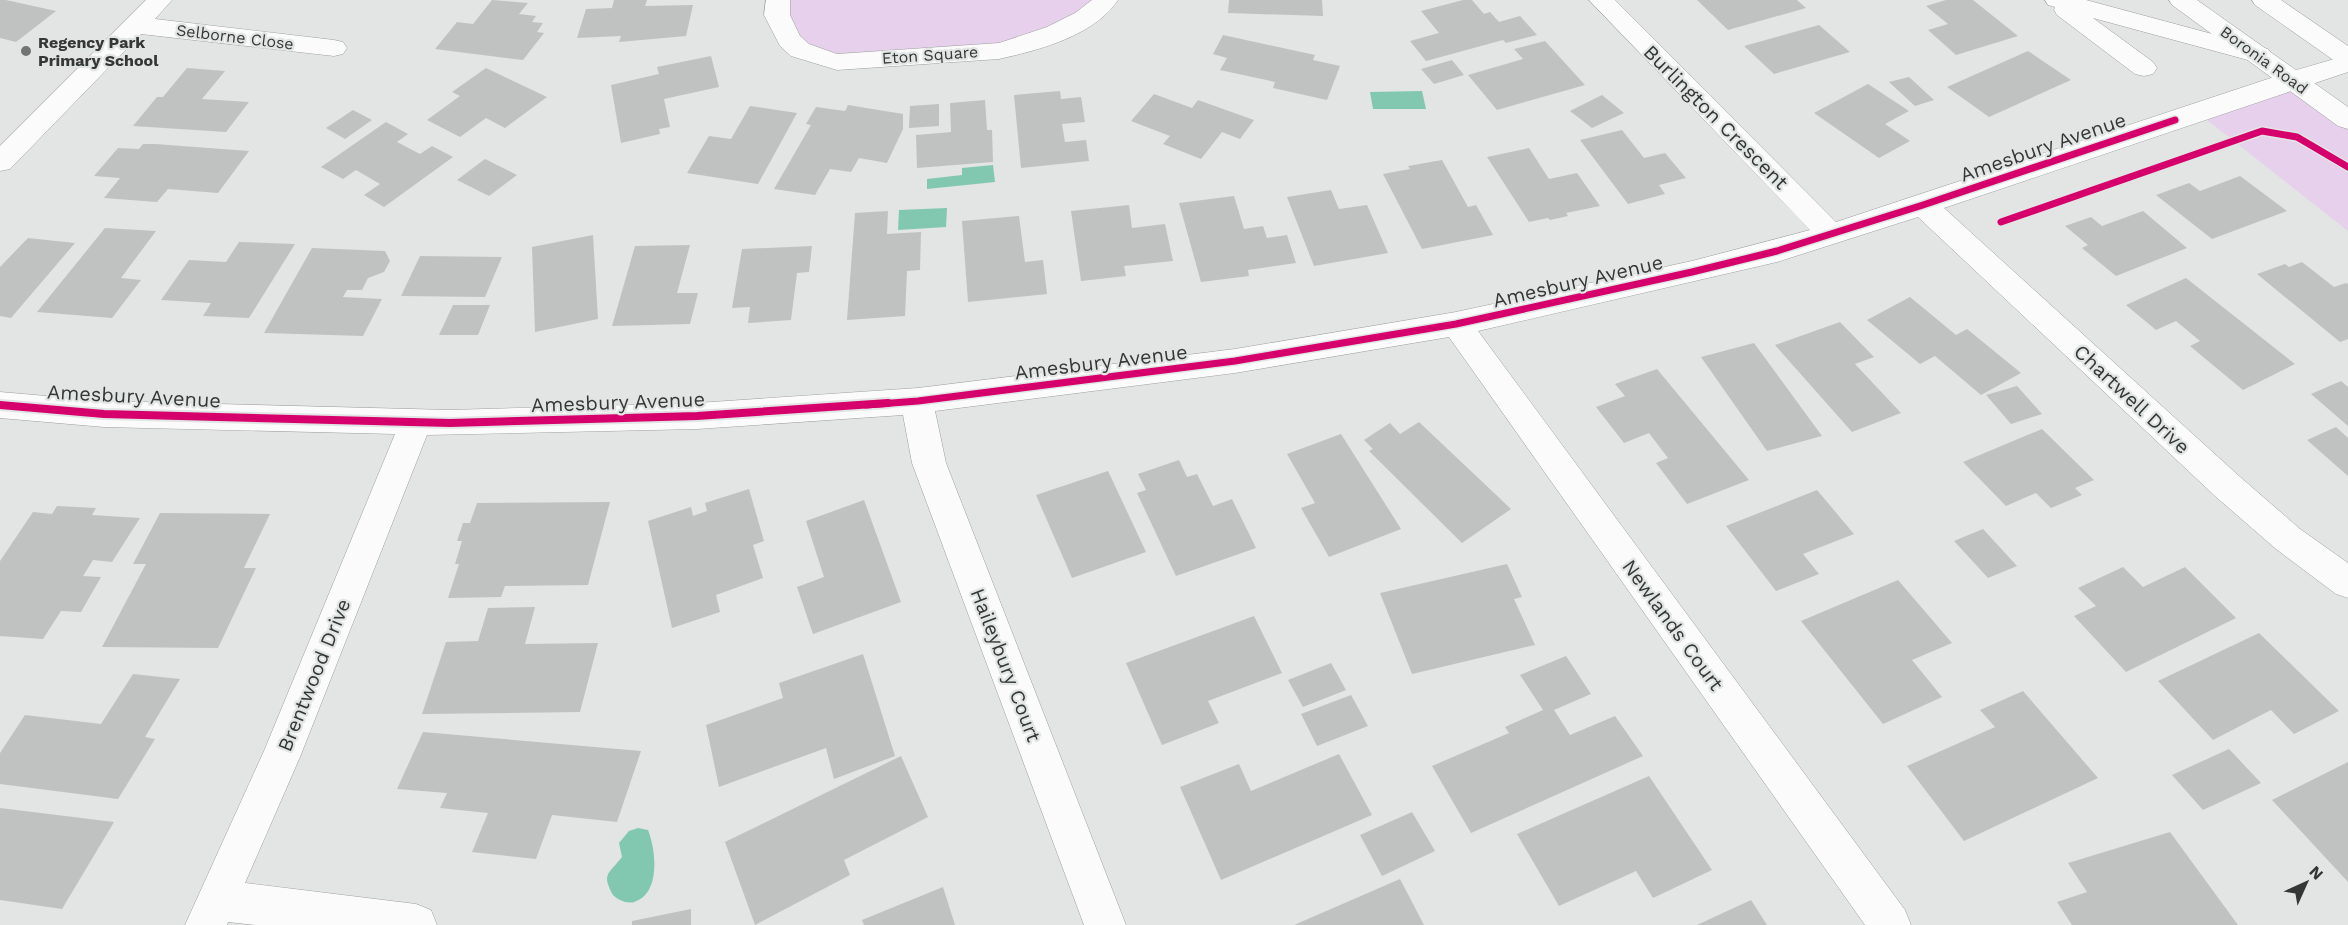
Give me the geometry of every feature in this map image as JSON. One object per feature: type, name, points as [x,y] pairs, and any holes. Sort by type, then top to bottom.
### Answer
[{"type":"street","points":[[0,162],[160,0]]},
{"type":"street","name":"Eton Square","points":[[778,0],[777,15],[789,40],[801,50],[837,62],[1020,47],[1079,21],[1106,0]]},
{"type":"street","name":"Burlington Crescent","points":[[1601,0],[1831,234]]},
{"type":"street","points":[[2055,0],[2259,55]]},
{"type":"street","points":[[2055,0],[2144,68]]},
{"type":"street","name":"Boronia Road","points":[[2181,0],[2348,120]]},
{"type":"street","points":[[2264,0],[2348,58]]},
{"type":"street","name":"Selborne Close","points":[[135,26],[334,48]]},
{"type":"street","name":"Amesbury Avenue","points":[[0,405],[104,414],[416,422],[697,417],[918,401],[1235,361],[1456,324],[1692,272],[1831,234],[1923,205],[2348,63]]},
{"type":"street","name":"Chartwell Drive","points":[[1923,205],[2227,486],[2288,539],[2348,583]]},
{"type":"street","name":"Newlands Court","points":[[1456,324],[1890,925]]},
{"type":"street","name":"Haileybury Court","points":[[918,401],[921,431],[929,463],[1105,925]]},
{"type":"street","name":"Brentwood Drive","points":[[212,912],[280,757],[416,422]]},
{"type":"street","points":[[212,912],[416,925]]},
{"type":"shaded area","points":[[778,0],[1106,0],[1033,42],[837,62],[801,50]]},
{"type":"shaded area","points":[[2292,80],[2348,120],[2348,231],[2197,112]]},
{"type":"shaded area","points":[[1422,91],[1426,109],[1373,109],[1370,92]]},
{"type":"shaded area","points":[[993,165],[995,182],[927,189],[927,179],[962,175],[962,168]]},
{"type":"shaded area","points":[[947,208],[946,227],[898,230],[899,210]]},
{"type":"shaded area","points":[[638,828],[648,830],[653,849],[654,870],[649,890],[643,897],[634,902],[628,902],[613,895],[607,878],[622,857],[619,843],[629,831]]},
{"type":"building","points":[[0,0],[56,11],[16,42],[0,38]]},
{"type":"building","points":[[492,0],[528,3],[519,14],[536,16],[532,22],[543,23],[537,32],[544,33],[523,60],[435,49],[457,22],[473,24]]},
{"type":"building","points":[[614,0],[647,0],[645,6],[693,5],[686,36],[619,42],[621,36],[577,38],[586,9],[612,8]]},
{"type":"building","points":[[1229,0],[1322,0],[1323,16],[1228,13]]},
{"type":"building","points":[[1463,0],[1472,0],[1484,14],[1490,12],[1499,22],[1520,16],[1537,35],[1506,43],[1503,40],[1426,61],[1410,41],[1439,33],[1421,11]]},
{"type":"building","points":[[1697,0],[1797,0],[1806,8],[1728,30]]},
{"type":"building","points":[[1946,0],[1973,0],[2018,36],[1956,55],[1928,30],[1948,24],[1926,6]]},
{"type":"building","points":[[1819,25],[1850,52],[1774,74],[1744,46]]},
{"type":"building","points":[[1223,35],[1315,55],[1313,60],[1340,66],[1327,100],[1273,88],[1275,82],[1220,70],[1227,58],[1213,54]]},
{"type":"building","points":[[1545,41],[1585,85],[1497,110],[1468,75],[1523,59],[1514,49]]},
{"type":"building","points":[[2028,51],[2071,80],[1989,117],[1947,87]]},
{"type":"building","points":[[711,56],[719,87],[664,99],[670,127],[659,129],[660,134],[621,143],[611,85],[659,74],[657,67]]},
{"type":"building","points":[[1452,60],[1464,75],[1434,84],[1421,69]]},
{"type":"building","points":[[187,68],[225,71],[202,99],[249,102],[226,132],[133,126],[157,97],[163,97]]},
{"type":"building","points":[[486,68],[547,97],[505,128],[486,118],[460,137],[427,120],[460,96],[452,92]]},
{"type":"building","points":[[1909,77],[1934,100],[1915,106],[1889,82]]},
{"type":"building","points":[[1868,84],[1909,111],[1885,124],[1910,141],[1879,158],[1814,113]]},
{"type":"building","points":[[1060,91],[1061,99],[1081,97],[1085,122],[1062,124],[1065,142],[1086,140],[1089,161],[1021,168],[1014,95]]},
{"type":"building","points":[[1154,94],[1192,108],[1198,100],[1254,120],[1240,139],[1222,132],[1201,159],[1163,144],[1170,136],[1131,121]]},
{"type":"building","points":[[1602,95],[1624,113],[1592,128],[1570,111]]},
{"type":"building","points":[[985,100],[987,130],[992,130],[993,162],[917,168],[916,135],[951,132],[950,103]]},
{"type":"building","points":[[939,104],[939,126],[909,128],[910,106]]},
{"type":"building","points":[[848,105],[903,114],[903,129],[887,163],[859,158],[851,172],[830,169],[815,195],[774,189],[811,125],[806,124],[816,107],[845,111]]},
{"type":"building","points":[[750,106],[797,113],[758,184],[687,173],[709,136],[731,139]]},
{"type":"building","points":[[353,110],[372,120],[345,139],[326,128]]},
{"type":"building","points":[[386,122],[408,134],[397,142],[420,154],[432,146],[453,157],[384,207],[364,195],[380,184],[356,170],[343,179],[321,167]]},
{"type":"building","points":[[1622,130],[1644,158],[1665,153],[1686,178],[1659,185],[1665,194],[1628,204],[1580,140]]},
{"type":"building","points":[[143,144],[249,151],[218,193],[168,189],[157,202],[104,198],[120,178],[94,176],[118,148],[139,149]]},
{"type":"building","points":[[1529,148],[1549,179],[1577,173],[1600,206],[1566,213],[1568,216],[1529,222],[1487,157]]},
{"type":"building","points":[[485,159],[517,175],[489,196],[457,180]]},
{"type":"building","points":[[1442,160],[1468,207],[1476,205],[1493,235],[1422,249],[1383,174],[1410,169],[1408,166]]},
{"type":"building","points":[[2240,176],[2287,211],[2212,239],[2156,195],[2189,183],[2200,191]]},
{"type":"building","points":[[1331,190],[1339,209],[1367,205],[1388,253],[1314,266],[1287,197]]},
{"type":"building","points":[[1234,196],[1244,229],[1263,226],[1267,238],[1287,235],[1296,263],[1248,270],[1249,276],[1201,282],[1179,203]]},
{"type":"building","points":[[1129,205],[1132,228],[1165,224],[1173,261],[1124,266],[1126,276],[1081,281],[1071,211]]},
{"type":"building","points":[[888,211],[887,234],[921,232],[920,270],[907,271],[905,316],[847,320],[855,213]]},
{"type":"building","points":[[2143,211],[2187,248],[2116,276],[2082,248],[2088,245],[2065,226],[2091,217],[2102,226]]},
{"type":"building","points":[[1019,216],[1025,262],[1043,260],[1047,294],[968,302],[962,221]]},
{"type":"building","points":[[105,228],[156,231],[121,278],[141,280],[112,318],[37,312]]},
{"type":"building","points":[[593,235],[598,319],[535,332],[532,247]]},
{"type":"building","points":[[28,238],[75,243],[11,318],[0,316],[0,267]]},
{"type":"building","points":[[239,242],[295,244],[249,318],[203,316],[211,303],[161,300],[189,260],[226,262]]},
{"type":"building","points":[[690,245],[677,293],[698,293],[690,324],[612,326],[635,246]]},
{"type":"building","points":[[812,246],[809,272],[797,273],[791,320],[748,323],[750,307],[732,308],[742,249]]},
{"type":"building","points":[[312,248],[385,251],[390,261],[384,272],[368,278],[362,290],[347,290],[343,297],[382,299],[363,336],[264,333]]},
{"type":"building","points":[[420,256],[502,257],[485,297],[401,296]]},
{"type":"building","points":[[2302,262],[2334,287],[2348,284],[2348,339],[2340,342],[2257,274],[2285,264],[2289,267]]},
{"type":"building","points":[[2186,278],[2295,364],[2243,390],[2190,346],[2200,341],[2176,321],[2156,330],[2126,305]]},
{"type":"building","points":[[1910,297],[1956,335],[1967,329],[2021,373],[1981,395],[1935,356],[1920,364],[1867,320]]},
{"type":"building","points":[[453,305],[490,305],[478,335],[439,335]]},
{"type":"building","points":[[1840,322],[1874,357],[1855,364],[1901,413],[1852,432],[1775,345]]},
{"type":"building","points":[[1754,343],[1822,436],[1767,451],[1701,357]]},
{"type":"building","points":[[1657,369],[1749,480],[1687,504],[1656,463],[1668,458],[1649,433],[1624,443],[1596,407],[1625,396],[1615,384]]},
{"type":"building","points":[[2341,381],[2348,387],[2348,426],[2311,394]]},
{"type":"building","points":[[2017,386],[2042,414],[2011,424],[1986,395]]},
{"type":"building","points":[[1419,422],[1511,509],[1462,543],[1369,451],[1373,449],[1364,440],[1390,423],[1400,434]]},
{"type":"building","points":[[2336,427],[2348,438],[2348,476],[2307,440]]},
{"type":"building","points":[[2042,429],[2094,480],[2075,488],[2082,495],[2051,508],[2036,493],[2006,506],[1963,462]]},
{"type":"building","points":[[1341,434],[1401,529],[1329,557],[1301,508],[1315,503],[1287,454]]},
{"type":"building","points":[[1179,460],[1187,477],[1197,474],[1213,506],[1232,499],[1256,548],[1176,576],[1137,493],[1146,490],[1138,474]]},
{"type":"building","points":[[1108,471],[1146,552],[1072,578],[1036,495]]},
{"type":"building","points":[[749,489],[764,541],[753,545],[763,578],[716,595],[720,612],[672,628],[648,521],[691,507],[693,516],[707,511],[705,503]]},
{"type":"building","points":[[1817,490],[1854,534],[1803,554],[1819,574],[1776,591],[1726,526]]},
{"type":"building","points":[[864,500],[901,602],[813,634],[797,587],[824,577],[806,521]]},
{"type":"building","points":[[610,502],[588,585],[505,586],[501,597],[448,598],[459,564],[455,564],[462,541],[457,541],[463,523],[470,523],[477,503]]},
{"type":"building","points":[[57,506],[96,508],[92,515],[140,518],[112,562],[93,560],[83,576],[101,577],[81,612],[61,611],[43,639],[0,636],[0,561],[33,512],[52,514]]},
{"type":"building","points":[[160,513],[270,514],[244,568],[256,568],[218,648],[102,647],[146,564],[133,564]]},
{"type":"building","points":[[1983,529],[2017,566],[1988,578],[1954,541]]},
{"type":"building","points":[[1507,564],[1522,597],[1514,599],[1535,645],[1412,674],[1380,593]]},
{"type":"building","points":[[2123,567],[2143,587],[2185,567],[2236,618],[2126,672],[2074,616],[2096,606],[2078,588]]},
{"type":"building","points":[[1898,580],[1952,643],[1912,660],[1942,697],[1883,724],[1801,621]]},
{"type":"building","points":[[535,607],[525,644],[598,643],[580,712],[422,714],[446,642],[478,641],[488,608]]},
{"type":"building","points":[[1254,616],[1282,673],[1208,701],[1219,723],[1162,745],[1126,663]]},
{"type":"building","points":[[2259,633],[2339,711],[2294,734],[2271,710],[2213,740],[2158,681]]},
{"type":"building","points":[[863,654],[895,756],[834,779],[826,748],[719,787],[706,725],[783,698],[779,683]]},
{"type":"building","points":[[1566,656],[1591,694],[1554,710],[1570,735],[1615,716],[1643,756],[1471,833],[1432,766],[1509,733],[1505,727],[1543,710],[1520,675]]},
{"type":"building","points":[[1331,663],[1346,690],[1303,707],[1288,680]]},
{"type":"building","points":[[133,674],[180,679],[145,737],[155,739],[118,799],[0,784],[0,753],[25,715],[101,724]]},
{"type":"building","points":[[2023,691],[2098,778],[1964,841],[1907,766],[1995,727],[1980,710]]},
{"type":"building","points":[[1351,695],[1368,726],[1317,746],[1301,714]]},
{"type":"building","points":[[423,732],[641,751],[617,822],[552,815],[536,859],[472,852],[488,813],[440,808],[447,793],[397,789]]},
{"type":"building","points":[[2229,749],[2261,783],[2203,810],[2172,775]]},
{"type":"building","points":[[1339,754],[1372,815],[1221,880],[1180,787],[1239,764],[1251,791]]},
{"type":"building","points":[[901,756],[928,817],[844,860],[850,875],[755,925],[725,842]]},
{"type":"building","points":[[2348,762],[2348,882],[2272,800]]},
{"type":"building","points":[[1649,776],[1712,870],[1653,898],[1636,871],[1559,906],[1517,834]]},
{"type":"building","points":[[0,808],[114,822],[62,909],[0,900]]},
{"type":"building","points":[[1412,812],[1435,851],[1382,876],[1360,835]]},
{"type":"building","points":[[2170,832],[2238,925],[2072,925],[2057,902],[2087,892],[2068,863]]},
{"type":"building","points":[[1400,879],[1424,925],[1294,925]]},
{"type":"building","points":[[943,887],[955,925],[864,925],[862,920]]},
{"type":"building","points":[[1751,900],[1767,925],[1697,925]]},
{"type":"building","points":[[691,909],[691,925],[632,925],[632,921]]},
{"type":"cycle path","points":[[0,405],[104,414],[450,423],[697,416],[918,401],[1235,361],[1456,324],[1777,251],[1923,205],[2175,120]]},
{"type":"cycle path","points":[[2001,222],[2262,131],[2297,137],[2348,167]]},
{"type":"place","name":"Regency Park Primary School","points":[[26,51]]}]
